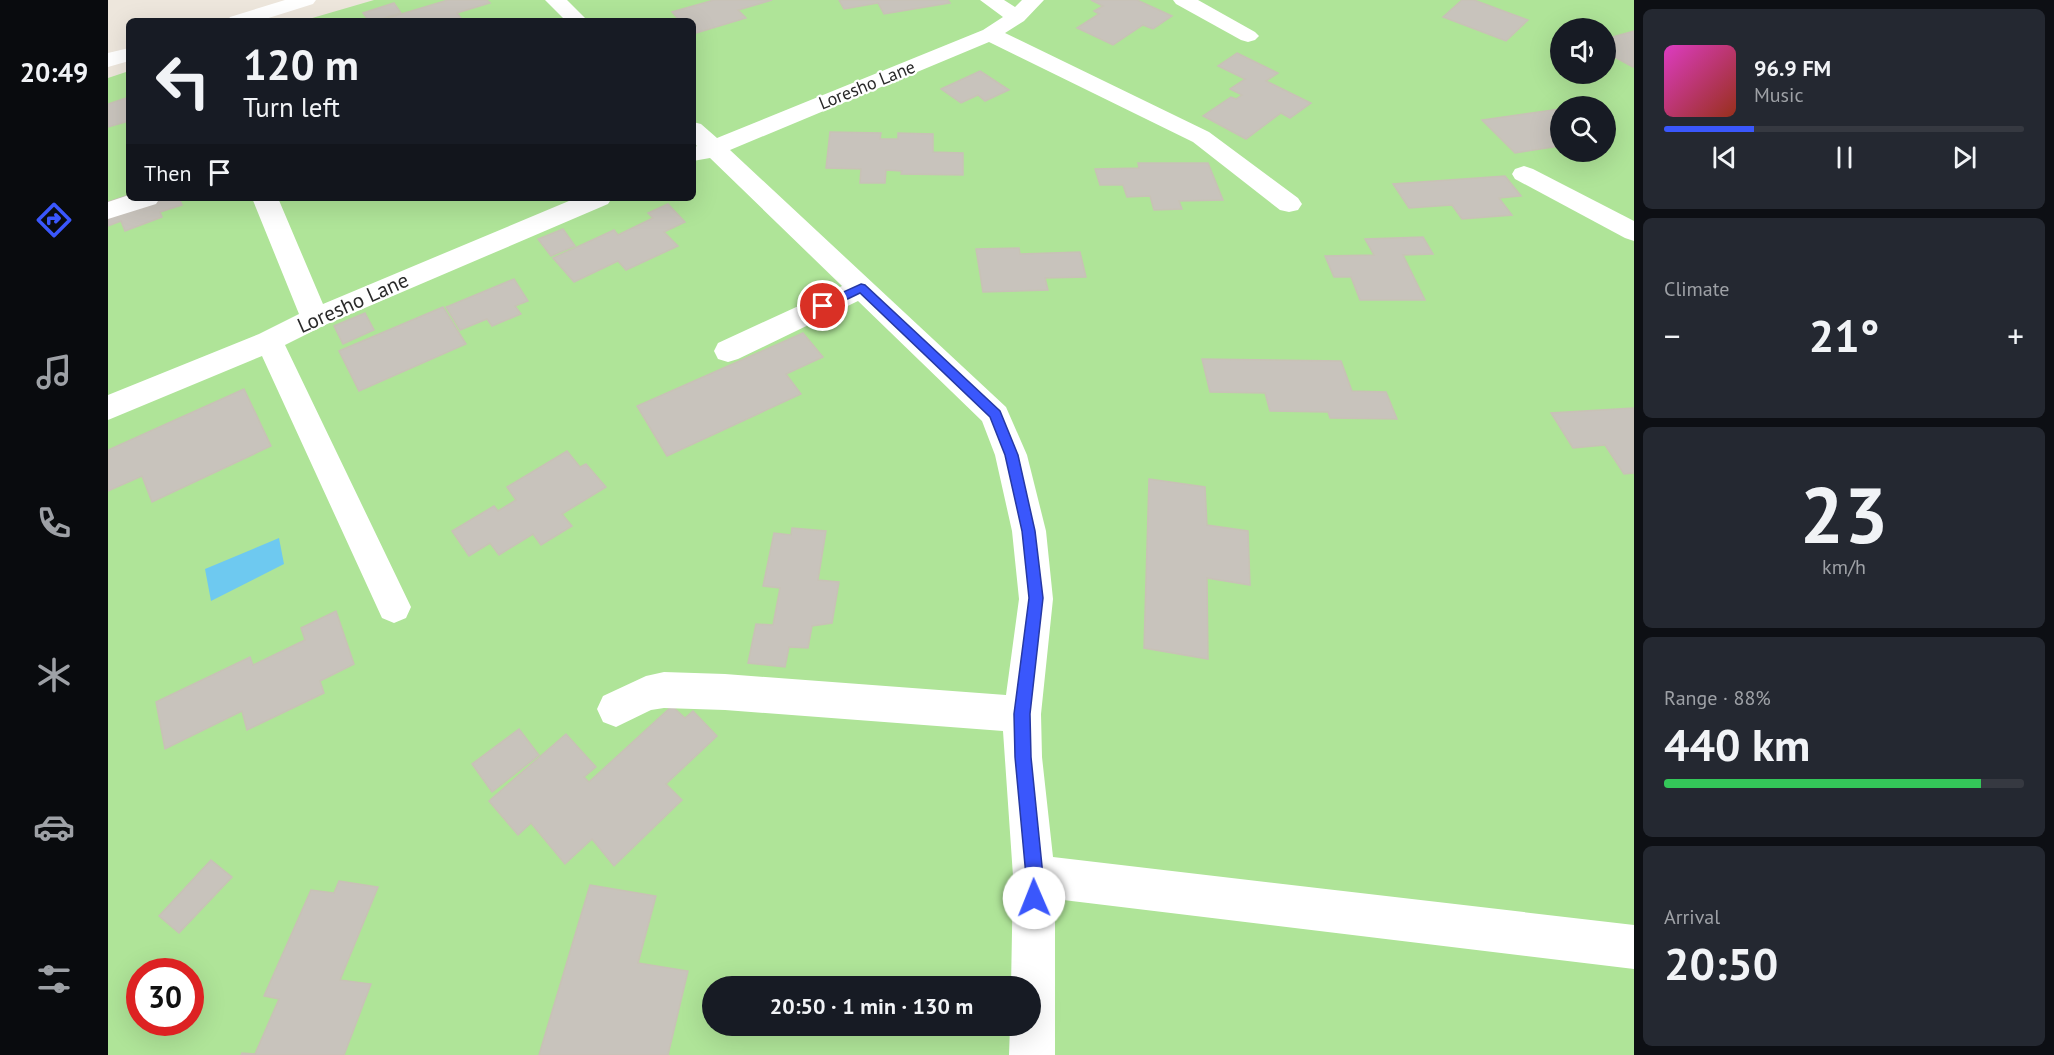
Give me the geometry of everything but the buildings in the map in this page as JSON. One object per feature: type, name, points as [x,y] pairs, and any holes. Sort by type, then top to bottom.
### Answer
[{"type":"street","points":[[247,18],[306,0]]},
{"type":"street","points":[[555,0],[575,18]]},
{"type":"street","points":[[990,0],[1017,17]]},
{"type":"street","name":"Loresho Lane","points":[[700,144],[990,34],[1017,17],[1034,0]]},
{"type":"street","points":[[1183,0],[1248,36]]},
{"type":"street","points":[[990,34],[1201,137],[1289,204]]},
{"type":"street","points":[[108,60],[126,55]]},
{"type":"street","points":[[700,144],[861,288],[995,414],[1011,455],[1029,531],[1036,598],[1022,714],[1023,757],[1034,876],[1032,1055]]},
{"type":"street","points":[[1524,174],[1634,232]]},
{"type":"street","points":[[108,211],[138,201]]},
{"type":"street","points":[[266,201],[315,318]]},
{"type":"street","name":"Loresho Lane","points":[[108,408],[592,201]]},
{"type":"street","points":[[728,351],[861,288]]},
{"type":"street","points":[[269,341],[394,607]]},
{"type":"street","points":[[616,709],[646,694],[664,690],[725,692],[1022,714]]},
{"type":"street","points":[[1034,876],[1634,947]]},
{"type":"green space","points":[[374,0],[1634,0],[1634,1055],[108,1055],[108,78],[126,72],[126,201],[696,201],[696,18],[312,18]]},
{"type":"water","points":[[279,538],[284,564],[211,601],[205,569]]},
{"type":"route","points":[[823,306],[861,288],[995,414],[1011,455],[1029,531],[1036,598],[1022,714],[1023,757],[1034,898]]}]
